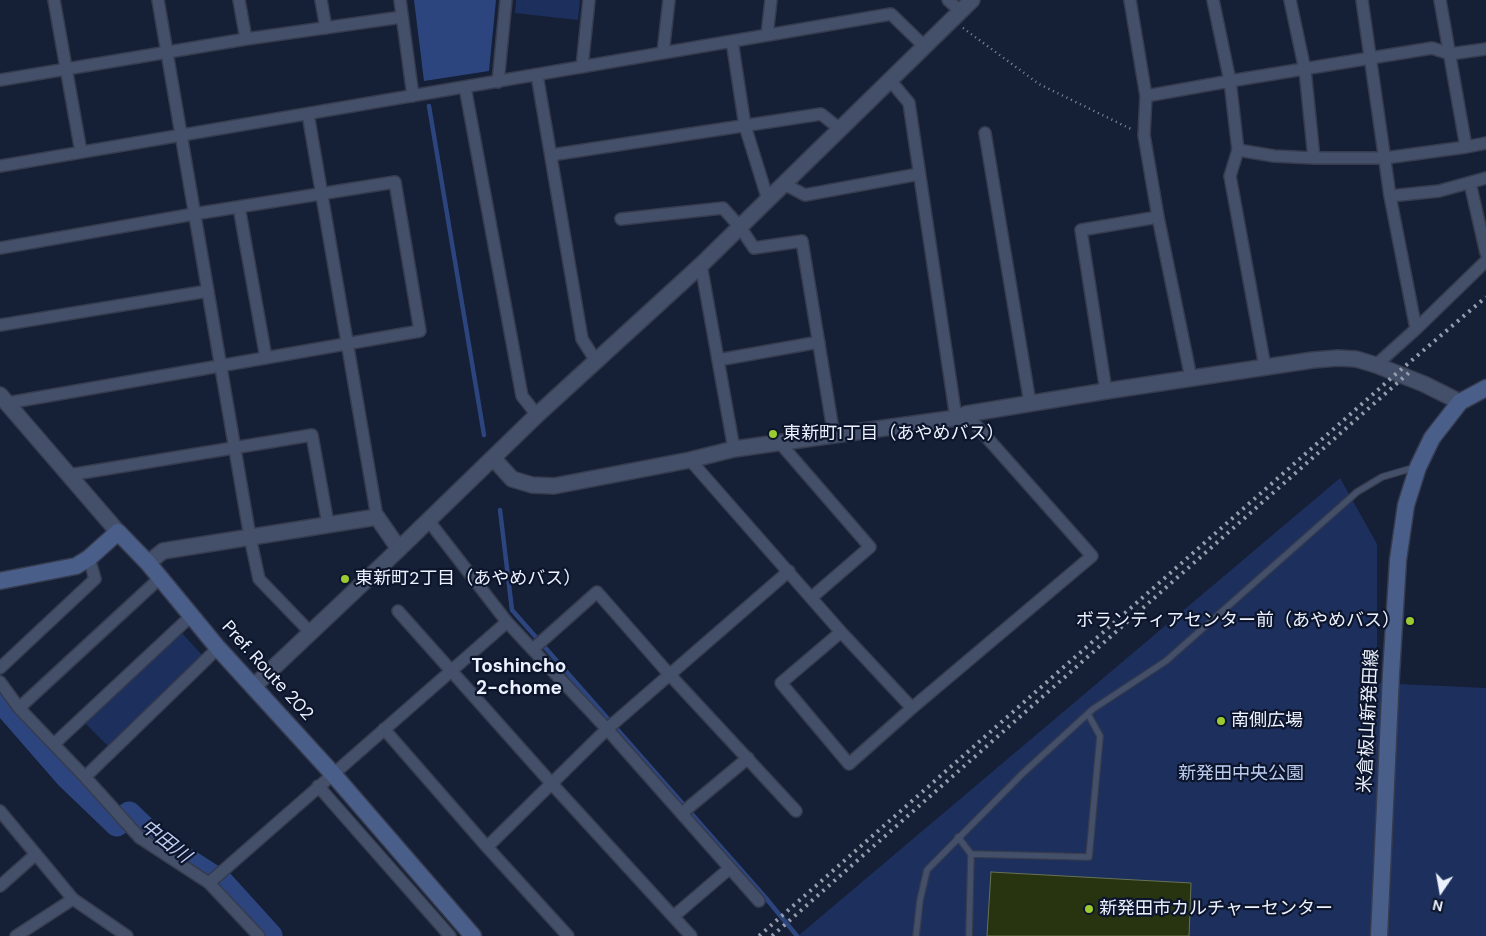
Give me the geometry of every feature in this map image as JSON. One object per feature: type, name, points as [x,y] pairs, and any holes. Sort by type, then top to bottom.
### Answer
[{"type":"main road","name":"米倉板山新発田線","points":[[1379,936],[1398,560],[1406,506],[1418,467],[1432,438],[1460,402],[1486,388]]},
{"type":"main road","points":[[0,580],[76,566],[90,558],[118,532]]},
{"type":"main road","name":"Pref. Route 202","points":[[118,532],[148,563],[218,648],[333,774],[473,936]]},
{"type":"street","points":[[54,0],[81,152]]},
{"type":"street","points":[[158,0],[220,366],[259,579],[311,633]]},
{"type":"street","points":[[239,0],[246,39]]},
{"type":"street","points":[[321,0],[326,28]]},
{"type":"street","points":[[400,0],[413,96]]},
{"type":"street","points":[[498,82],[506,0]]},
{"type":"street","points":[[582,67],[589,0]]},
{"type":"street","points":[[663,53],[669,0]]},
{"type":"street","points":[[767,35],[771,0]]},
{"type":"street","points":[[948,0],[956,16]]},
{"type":"street","points":[[253,687],[537,415],[701,265],[972,0]]},
{"type":"street","points":[[1130,0],[1146,96],[1144,135],[1158,217],[1191,378]]},
{"type":"street","points":[[1213,0],[1230,81],[1238,150],[1230,176],[1265,367]]},
{"type":"street","points":[[1290,0],[1305,70],[1314,158]]},
{"type":"street","points":[[1362,0],[1390,196],[1416,329]]},
{"type":"street","points":[[1440,0],[1466,147]]},
{"type":"street","points":[[0,166],[891,14],[924,46]]},
{"type":"street","points":[[0,80],[246,39],[402,17]]},
{"type":"street","points":[[732,41],[745,126],[768,200]]},
{"type":"street","points":[[1146,96],[1432,48],[1450,54],[1486,49]]},
{"type":"street","points":[[537,75],[582,339],[596,361]]},
{"type":"street","points":[[841,632],[781,683],[849,764],[912,708],[1092,556],[961,416],[919,174],[909,103],[890,80]]},
{"type":"street","points":[[465,87],[522,396],[537,415]]},
{"type":"street","points":[[308,114],[377,517],[399,549]]},
{"type":"street","points":[[551,155],[821,114],[840,129]]},
{"type":"street","points":[[985,133],[1030,403]]},
{"type":"street","points":[[1238,150],[1274,156],[1385,158],[1486,143]]},
{"type":"street","points":[[784,184],[805,195],[919,174]]},
{"type":"street","points":[[1390,196],[1439,191],[1486,178]]},
{"type":"street","points":[[0,248],[194,214],[395,182],[420,331],[220,366],[3,399]]},
{"type":"street","points":[[1470,183],[1486,253]]},
{"type":"street","points":[[239,207],[266,358]]},
{"type":"street","points":[[621,218],[723,208],[740,227],[754,248],[802,241],[834,436]]},
{"type":"street","points":[[1106,391],[1081,230],[1158,217]]},
{"type":"street","points":[[1376,365],[1486,261]]},
{"type":"street","points":[[701,265],[734,449]]},
{"type":"street","points":[[0,325],[208,291]]},
{"type":"street","points":[[718,360],[820,342]]},
{"type":"street","points":[[492,458],[512,479],[532,486],[554,486],[690,460],[734,449],[834,436],[1191,378],[1338,358],[1356,359],[1376,365],[1424,384],[1460,402]]},
{"type":"street","points":[[3,399],[118,532]]},
{"type":"street","points":[[69,475],[312,435],[328,524]]},
{"type":"street","points":[[779,442],[870,547],[811,598]]},
{"type":"street","points":[[690,460],[841,632],[912,708]]},
{"type":"street","points":[[148,563],[162,551],[377,517]]},
{"type":"street","points":[[428,520],[508,622],[682,813],[759,901]]},
{"type":"street","points":[[0,668],[95,579],[90,558]]},
{"type":"street","points":[[487,847],[607,730],[788,571]]},
{"type":"street","points":[[19,708],[160,578]]},
{"type":"street","points":[[533,649],[597,592],[669,674],[796,811]]},
{"type":"street","points":[[398,611],[691,936]]},
{"type":"street","points":[[54,744],[191,616]]},
{"type":"street","points":[[209,883],[508,622]]},
{"type":"street","points":[[85,777],[218,648]]},
{"type":"street","points":[[0,682],[19,708],[140,838],[209,883],[259,936]]},
{"type":"street","points":[[384,730],[568,936]]},
{"type":"street","points":[[682,813],[748,758]]},
{"type":"street","points":[[318,786],[450,936]]},
{"type":"street","points":[[3,819],[36,854],[73,899],[127,936]]},
{"type":"street","points":[[0,886],[36,854]]},
{"type":"street","points":[[674,916],[730,868]]},
{"type":"street","points":[[16,936],[73,899]]},
{"type":"lane","points":[[916,936],[920,900],[927,870],[1022,774],[1088,714],[1166,661],[1357,492],[1382,477],[1418,467]]},
{"type":"lane","points":[[971,854],[1090,857],[1100,736],[1088,714]]},
{"type":"lane","points":[[958,837],[971,854],[968,936]]},
{"type":"path","points":[[956,16],[1039,84],[1144,135]]},
{"type":"green space","points":[[516,0],[580,0],[578,20],[515,13]]},
{"type":"green space","name":"新発田中央公園","points":[[1340,478],[1377,544],[1377,683],[1486,688],[1486,936],[798,936]]},
{"type":"green space","points":[[181,632],[202,655],[108,746],[84,722]]},
{"type":"shaded area","points":[[414,0],[496,0],[489,71],[424,81]]},
{"type":"building","name":"新発田市カルチャーセンター","points":[[991,872],[1191,883],[1189,936],[987,936]]},
{"type":"waterway","points":[[429,106],[484,435]]},
{"type":"waterway","points":[[500,510],[512,610],[765,897],[797,936]]},
{"type":"waterway","name":"中田川","points":[[0,699],[68,777],[117,824],[129,814],[158,842],[222,883],[270,936]]},
{"type":"railway","points":[[759,936],[1397,373],[1486,297]]},
{"type":"railway","points":[[772,936],[1412,370]]},
{"type":"place","name":"東新町1丁目（あやめバス）","points":[[773,434]]},
{"type":"place","name":"東新町2丁目（あやめバス）","points":[[345,579]]},
{"type":"place","name":"ボランティアセンター前（あやめバス）","points":[[1410,621]]},
{"type":"place","name":"南側広場","points":[[1221,721]]},
{"type":"place","name":"新発田市カルチャーセンター","points":[[1089,909]]},
{"type":"district","name":"Toshincho 2-chome","points":[[519,678]]}]
